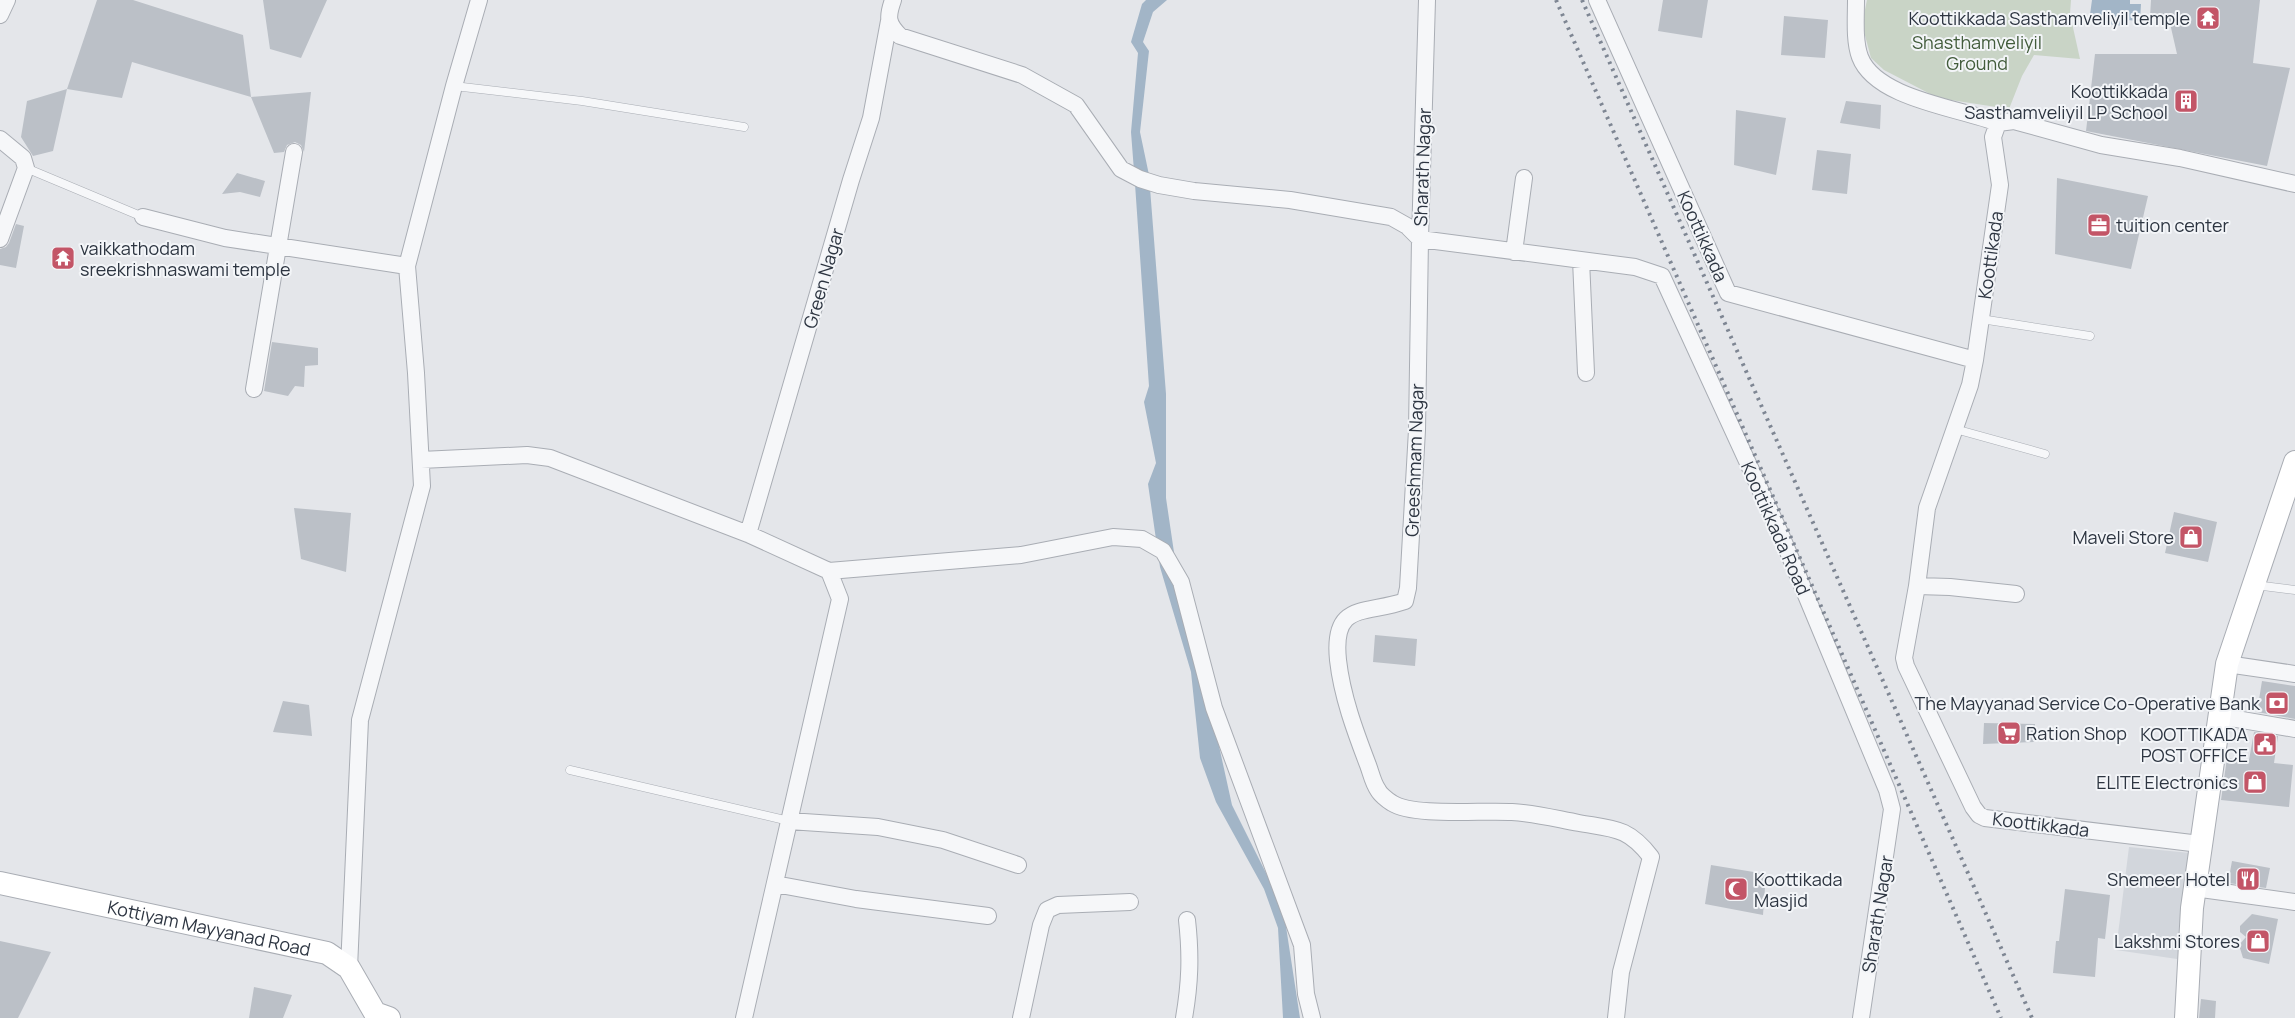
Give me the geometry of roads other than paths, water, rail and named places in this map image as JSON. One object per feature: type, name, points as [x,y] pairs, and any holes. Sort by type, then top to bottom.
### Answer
[{"type":"main road","points":[[2186,1018],[2194,888],[2227,664],[2293,473]]},
{"type":"main road","name":"Kottiyam Mayyanad Road","points":[[0,883],[327,953],[350,968],[375,1013],[389,1018]]},
{"type":"street","points":[[0,16],[7,0]]},
{"type":"street","points":[[350,968],[360,720],[422,486],[407,266],[454,86],[479,0]]},
{"type":"street","points":[[893,0],[888,12],[890,26],[900,36],[1022,75],[1076,105],[1121,170],[1140,179],[1159,185],[1194,191],[1290,200],[1391,217],[1407,226],[1420,239]]},
{"type":"street","name":"Sharath Nagar","points":[[1427,0],[1420,239],[1635,267]]},
{"type":"street","name":"Koottikkada","points":[[1597,0],[1728,293],[1975,360]]},
{"type":"street","points":[[1856,0],[1856,26],[1860,57],[1875,79],[1889,88],[1998,123],[2014,121],[2101,145],[2180,158],[2295,184]]},
{"type":"street","name":"Green Nagar","points":[[748,534],[848,190],[871,118],[890,20]]},
{"type":"street","name":"Koottikada","points":[[1917,586],[1927,508],[1970,385],[1975,360],[2000,185],[1992,137],[1998,123]]},
{"type":"street","points":[[0,140],[23,158],[26,168],[0,239]]},
{"type":"street","points":[[254,389],[294,152]]},
{"type":"street","points":[[1514,252],[1524,178]]},
{"type":"street","points":[[143,217],[225,238],[407,266]]},
{"type":"street","name":"Greeshmam Nagar","points":[[1420,239],[1417,430],[1408,588],[1405,601],[1391,606],[1357,611],[1346,617],[1341,623],[1337,646],[1339,669],[1347,704],[1354,730],[1378,791],[1392,803],[1410,811],[1513,812],[1622,831],[1638,841],[1651,857],[1621,972],[1616,1018]]},
{"type":"street","points":[[1581,260],[1586,373]]},
{"type":"street","name":"Koottikkada Road","points":[[1635,267],[1662,276],[1781,535],[1887,790],[1892,809]]},
{"type":"street","points":[[421,460],[538,455],[566,463],[748,534],[829,571],[1021,555],[1113,537],[1142,539],[1162,551],[1181,582],[1214,708],[1302,945],[1306,994],[1312,1018]]},
{"type":"street","points":[[744,1018],[840,599],[829,571]]},
{"type":"street","points":[[1917,586],[1950,587],[2016,594]]},
{"type":"street","name":"Koottikkada","points":[[1917,586],[1904,658],[1906,666],[1973,807],[1979,815],[1985,818],[2200,844]]},
{"type":"street","points":[[2227,664],[2295,674]]},
{"type":"street","points":[[2219,716],[2295,729]]},
{"type":"street","name":"Sharath Nagar","points":[[1861,1018],[1892,809]]},
{"type":"street","points":[[789,821],[887,829],[943,840],[1018,865]]},
{"type":"street","points":[[775,884],[856,899],[988,916]]},
{"type":"street","points":[[2194,888],[2295,902]]},
{"type":"street","points":[[1021,1018],[1041,925],[1047,910],[1058,905],[1130,902]]},
{"type":"street","points":[[1184,1018],[1191,976],[1187,920]]},
{"type":"lane","points":[[454,86],[582,101],[744,127]]},
{"type":"lane","points":[[26,168],[143,217]]},
{"type":"lane","points":[[1981,319],[2090,336]]},
{"type":"lane","points":[[1955,429],[2045,454]]},
{"type":"lane","points":[[2253,585],[2295,590]]},
{"type":"lane","points":[[570,770],[789,821]]},
{"type":"water","points":[[1146,0],[1167,0],[1153,12],[1143,42],[1149,51],[1140,132],[1149,175],[1134,171],[1131,132],[1138,53],[1131,42],[1142,4]]},
{"type":"water","points":[[2092,0],[2130,0],[2130,4],[2141,4],[2140,21],[2127,20],[2124,26],[2089,22]]},
{"type":"water","points":[[1135,184],[1150,188],[1166,394],[1166,498],[1180,593],[1232,805],[1283,907],[1300,1018],[1283,1018],[1278,928],[1264,889],[1216,802],[1200,758],[1191,672],[1160,567],[1148,484],[1156,463],[1144,402],[1149,386]]},
{"type":"railway","points":[[1556,0],[2001,1018]]},
{"type":"railway","points":[[1582,0],[2032,1018]]},
{"type":"place","name":"Koottikkada Sasthamveliyil temple","points":[[2208,18]]},
{"type":"place","name":"Koottikkada Sasthamveliyil LP School","points":[[2186,101]]},
{"type":"place","name":"tuition center","points":[[2099,225]]},
{"type":"place","name":"vaikkathodam sreekrishnaswami temple","points":[[63,258]]},
{"type":"place","name":"Maveli Store","points":[[2191,537]]},
{"type":"place","name":"The Mayyanad Service Co-Operative Bank","points":[[2277,703]]},
{"type":"place","name":"Ration Shop","points":[[2009,733]]},
{"type":"place","name":"KOOTTIKADA POST OFFICE","points":[[2265,744]]},
{"type":"place","name":"ELITE Electronics","points":[[2255,782]]},
{"type":"place","name":"Shemeer Hotel","points":[[2248,879]]},
{"type":"place","name":"Koottikada Masjid","points":[[1736,889]]},
{"type":"place","name":"Lakshmi Stores","points":[[2258,941]]},
{"type":"park label","name":"Shasthamveliyil Ground","points":[[1977,52]]}]
